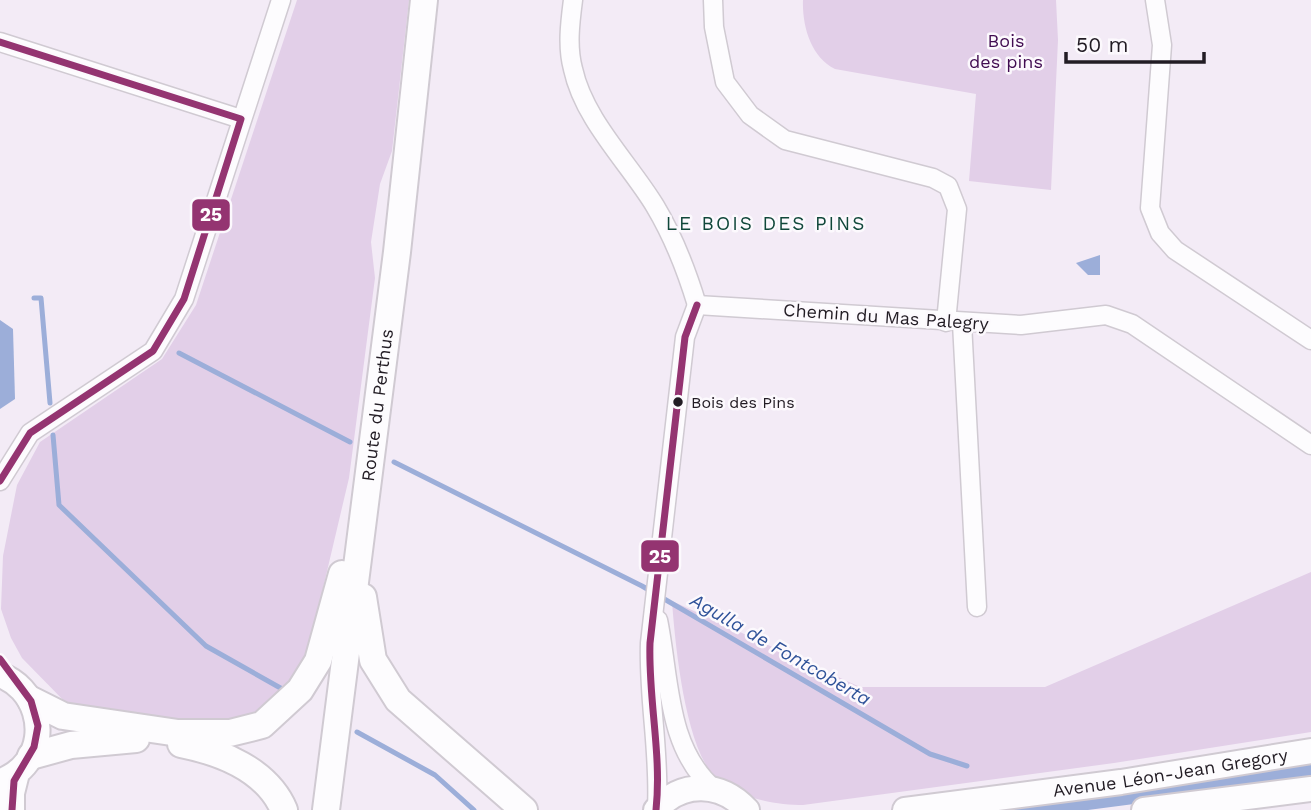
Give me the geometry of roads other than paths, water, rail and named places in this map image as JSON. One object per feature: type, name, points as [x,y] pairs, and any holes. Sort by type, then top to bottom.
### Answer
[{"type":"main road","name":"Route du Perthus","points":[[326,810],[368,481],[424,0]]},
{"type":"main road","points":[[31,700],[63,716],[178,733],[230,733],[262,725],[300,690],[318,661],[368,481]]},
{"type":"main road","points":[[359,551],[366,626],[373,660],[398,700],[524,810]]},
{"type":"main road","points":[[16,770],[71,745],[115,739],[157,740],[213,750],[256,773],[280,800],[285,810]]},
{"type":"street","points":[[0,481],[7,454],[30,433],[153,351],[184,299],[281,0]]},
{"type":"street","points":[[573,0],[569,33],[573,70],[589,109],[656,208],[690,282],[696,305],[685,337],[649,674],[657,743],[656,809]]},
{"type":"street","points":[[713,0],[714,27],[725,82],[750,114],[785,140],[933,178],[948,186],[957,209],[954,323],[977,607]]},
{"type":"street","points":[[1155,0],[1162,45],[1150,208],[1160,233],[1175,250],[1311,340]]},
{"type":"street","points":[[0,43],[242,118]]},
{"type":"street","name":"Chemin du Mas Palegry","points":[[696,305],[954,323],[1021,325],[1106,315],[1132,324],[1311,445]]},
{"type":"street","points":[[656,610],[666,682],[682,743],[695,772],[714,789]]},
{"type":"street","points":[[2,670],[31,700],[37,719],[37,738],[16,770],[12,810]]},
{"type":"street","name":"Avenue Léon-Jean Gregory","points":[[905,810],[1121,782],[1311,751]]},
{"type":"street","points":[[656,809],[683,790],[714,789],[727,793],[747,810]]},
{"type":"street","name":"Avenue Léon-Jean Gregory","points":[[1144,810],[1311,789]]},
{"type":"water","points":[[1100,255],[1100,275],[1088,275],[1076,263]]},
{"type":"water","points":[[0,320],[13,329],[15,399],[0,409]]},
{"type":"water","points":[[1311,757],[1311,781],[1088,810],[945,810]]},
{"type":"waterway","points":[[34,298],[41,298],[50,403]]},
{"type":"waterway","name":"Agulla de Fontcoberta","points":[[179,353],[350,442]]},
{"type":"waterway","points":[[53,435],[59,505],[206,646],[284,690]]},
{"type":"waterway","name":"Agulla de Fontcoberta","points":[[394,462],[642,586],[930,754],[967,766]]},
{"type":"waterway","points":[[357,732],[435,775],[474,810]]},
{"type":"place","name":"Bois des Pins","points":[[678,402]]},
{"type":"district","name":"LE BOIS DES PINS","points":[[766,223]]},
{"type":"park label","name":"Bois des pins","points":[[1006,51]]}]
